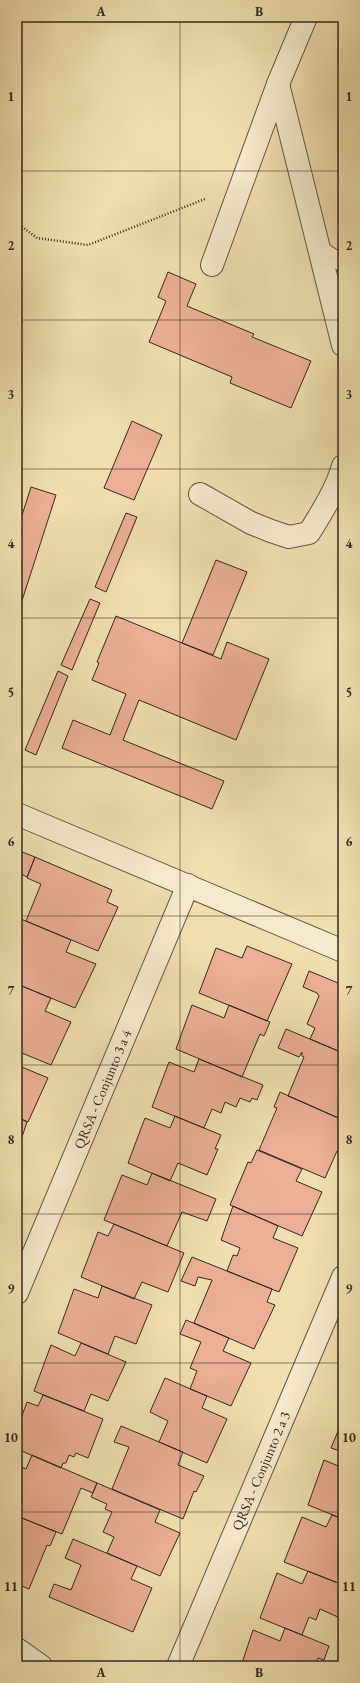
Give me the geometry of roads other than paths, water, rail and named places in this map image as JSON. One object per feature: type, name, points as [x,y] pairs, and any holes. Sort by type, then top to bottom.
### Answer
[{"type":"street","points":[[212,265],[278,84],[306,17]]},
{"type":"street","points":[[278,84],[343,345]]},
{"type":"street","points":[[200,494],[251,523],[289,537],[309,533],[325,508],[343,466]]},
{"type":"street","points":[[17,814],[343,951]]},
{"type":"street","name":"QRSA - Conjunto 3 a 4","points":[[17,1293],[188,885]]},
{"type":"street","name":"QRSA - Conjunto 2 a 3","points":[[178,1666],[343,1276]]},
{"type":"street","points":[[17,1649],[41,1666]]},
{"type":"lane","points":[[319,248],[343,264]]}]
